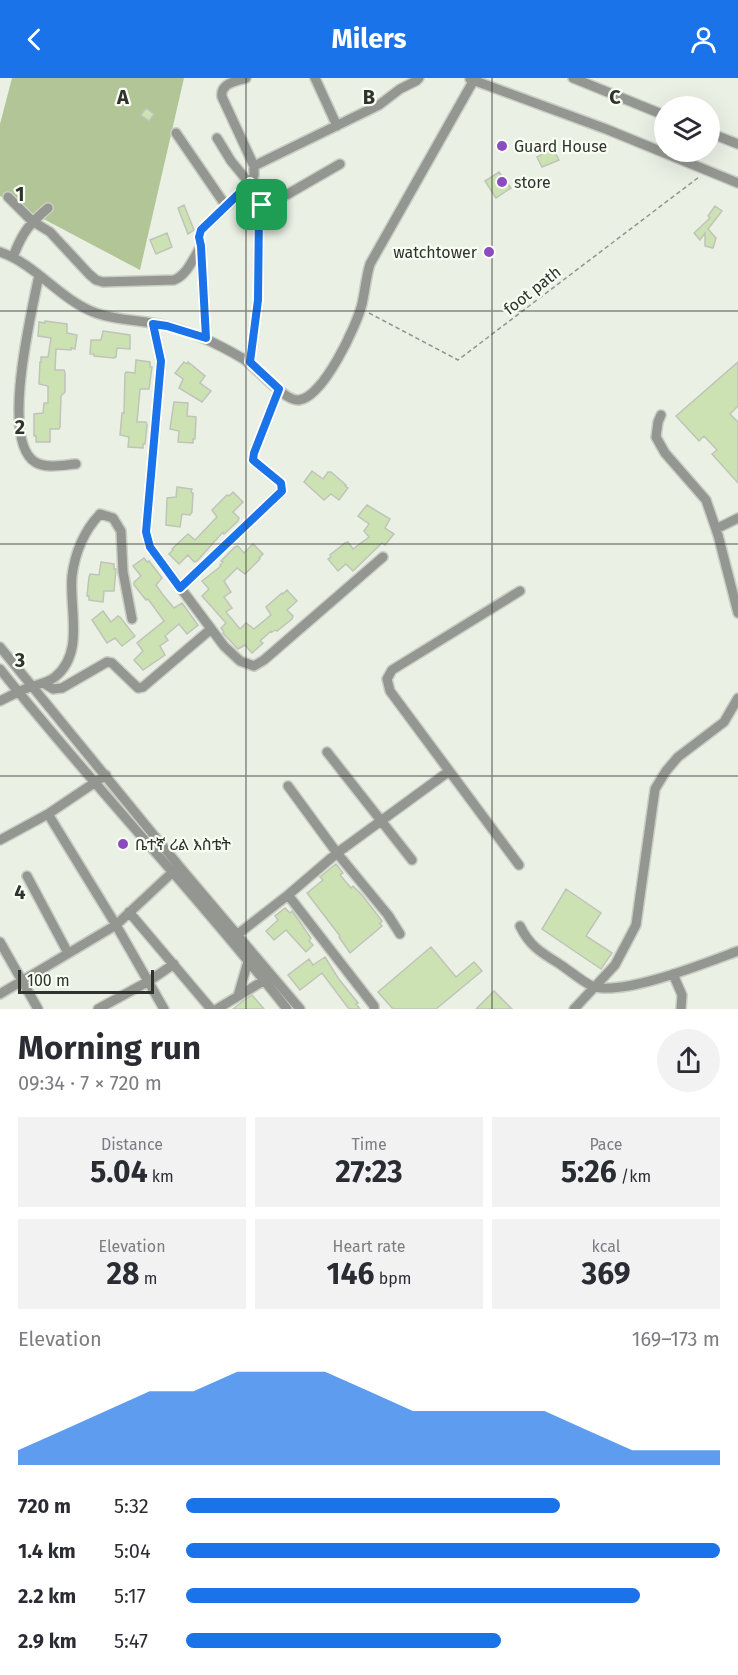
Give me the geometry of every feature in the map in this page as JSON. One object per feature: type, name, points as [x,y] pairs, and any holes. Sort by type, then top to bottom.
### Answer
[{"type":"street","points":[[206,338],[199,237],[201,230],[250,183],[254,175],[254,166],[222,97],[221,90],[224,86],[246,78]]},
{"type":"street","points":[[315,78],[337,126]]},
{"type":"street","points":[[254,166],[379,105],[419,78]]},
{"type":"street","points":[[573,78],[654,111]]},
{"type":"street","points":[[0,252],[13,256],[78,303],[95,312],[167,326],[206,338],[250,362],[289,398],[298,401],[314,391],[337,361],[360,308],[370,264],[472,79],[606,129],[738,183]]},
{"type":"street","points":[[176,132],[226,206]]},
{"type":"street","points":[[720,137],[738,144]]},
{"type":"street","points":[[217,138],[231,161],[250,183],[262,205]]},
{"type":"street","points":[[250,362],[258,300],[259,210],[262,205],[288,194],[340,164]]},
{"type":"street","points":[[8,198],[32,221],[50,232],[89,274],[103,282],[174,280],[185,273],[201,246]]},
{"type":"street","points":[[13,256],[21,235],[32,221],[48,208]]},
{"type":"street","points":[[39,275],[20,386],[18,428],[22,444],[33,461],[46,466],[76,464]]},
{"type":"street","points":[[153,324],[161,361],[146,532],[150,547],[224,646],[240,661],[254,666],[264,660],[383,557]]},
{"type":"street","points":[[180,588],[282,491],[281,483],[253,460],[279,389]]},
{"type":"street","points":[[661,415],[656,437],[659,444],[706,500],[738,614]]},
{"type":"street","points":[[0,701],[31,686],[45,684],[68,663],[75,615],[72,577],[77,555],[89,526],[100,514],[113,518],[121,531],[123,572],[132,619]]},
{"type":"street","points":[[716,529],[738,518]]},
{"type":"street","points":[[519,865],[390,691],[387,679],[392,670],[520,591]]},
{"type":"street","points":[[45,684],[53,689],[62,688],[108,662],[112,663],[138,688],[143,687],[211,629]]},
{"type":"street","points":[[0,647],[106,775],[248,961],[300,1009]]},
{"type":"street","points":[[0,669],[94,783],[252,950],[287,1009]]},
{"type":"street","points":[[574,1009],[615,965],[636,925],[655,789],[678,757],[724,722],[738,698]]},
{"type":"street","points":[[327,752],[412,860]]},
{"type":"street","points":[[238,934],[337,853],[448,772]]},
{"type":"street","points":[[0,840],[48,814],[106,775]]},
{"type":"street","points":[[288,786],[337,853],[388,915],[400,934]]},
{"type":"street","points":[[48,814],[164,1009]]},
{"type":"street","points":[[0,994],[116,925],[176,869]]},
{"type":"street","points":[[27,876],[68,953]]},
{"type":"street","points":[[288,895],[374,1006],[374,1009]]},
{"type":"street","points":[[129,912],[211,1009]]},
{"type":"street","points":[[520,926],[527,941],[593,986],[624,987],[673,974],[738,951]]},
{"type":"street","points":[[0,942],[38,1009]]},
{"type":"street","points":[[238,996],[252,950]]},
{"type":"street","points":[[98,1009],[149,981],[174,964]]},
{"type":"street","points":[[673,974],[682,995],[681,1009]]},
{"type":"street","points":[[217,1009],[269,978]]},
{"type":"path","name":"foot path","points":[[360,308],[458,360],[707,170]]},
{"type":"green space","points":[[12,78],[184,78],[140,270],[0,196],[0,124]]},
{"type":"building","points":[[146,108],[154,114],[149,121],[141,115]]},
{"type":"building","points":[[553,148],[559,160],[542,167],[537,157]]},
{"type":"building","points":[[499,172],[511,188],[496,198],[485,181]]},
{"type":"building","points":[[184,205],[194,230],[188,234],[178,208]]},
{"type":"building","points":[[715,206],[722,211],[708,229],[716,238],[713,248],[705,246],[705,233],[700,240],[694,233],[710,218],[708,216]]},
{"type":"building","points":[[167,233],[172,247],[156,254],[150,240]]},
{"type":"building","points":[[45,321],[67,324],[67,333],[77,335],[75,349],[56,349],[55,370],[64,370],[65,373],[65,392],[61,396],[60,427],[50,429],[50,442],[36,442],[34,414],[43,413],[44,403],[48,403],[48,386],[39,384],[41,357],[48,357],[51,338],[38,336],[39,322],[45,323]]},
{"type":"building","points":[[103,331],[130,335],[130,349],[117,348],[114,358],[90,354],[91,340],[101,340]]},
{"type":"building","points":[[136,360],[150,362],[150,367],[152,367],[149,389],[140,389],[137,422],[146,422],[147,425],[143,448],[128,447],[129,437],[120,435],[122,413],[124,413],[125,374],[126,372],[135,373]]},
{"type":"building","points":[[184,362],[187,364],[188,362],[205,376],[200,383],[211,391],[202,402],[179,388],[183,379],[175,373]]},
{"type":"building","points":[[738,362],[738,406],[730,414],[738,422],[738,483],[712,454],[717,450],[704,436],[699,441],[676,416]]},
{"type":"building","points":[[174,402],[188,403],[187,416],[196,417],[193,443],[178,442],[179,431],[170,429]]},
{"type":"building","points":[[312,471],[323,479],[328,472],[331,472],[348,488],[339,500],[331,494],[324,500],[304,482]]},
{"type":"building","points":[[177,487],[192,489],[193,493],[192,512],[190,515],[182,514],[180,527],[166,525],[167,498],[176,497]]},
{"type":"building","points":[[233,492],[243,502],[233,512],[239,518],[238,521],[224,534],[223,532],[197,561],[194,562],[188,555],[179,564],[169,554],[172,549],[188,534],[195,540],[217,517],[212,510]]},
{"type":"building","points":[[367,505],[390,519],[385,528],[394,534],[385,545],[382,543],[353,571],[346,564],[338,571],[328,559],[330,555],[345,543],[348,542],[353,549],[369,537],[364,531],[369,524],[358,516]]},
{"type":"building","points":[[253,544],[263,554],[260,559],[245,574],[237,568],[224,581],[231,592],[224,597],[232,608],[226,612],[240,629],[246,623],[254,629],[271,615],[266,607],[282,593],[287,590],[297,601],[287,610],[293,616],[292,619],[277,631],[271,631],[252,653],[245,645],[238,649],[223,633],[221,628],[226,623],[202,596],[209,589],[202,581],[221,566],[223,562],[221,561],[235,547],[238,546],[244,553]]},
{"type":"building","points":[[144,558],[162,578],[156,585],[163,595],[174,608],[182,603],[198,625],[187,634],[179,624],[165,636],[168,640],[160,646],[165,655],[143,670],[134,660],[143,651],[137,643],[164,621],[134,585],[134,582],[141,576],[133,566]]},
{"type":"building","points":[[101,562],[114,564],[114,569],[116,569],[114,591],[104,591],[103,602],[89,600],[87,596],[90,574],[99,575]]},
{"type":"building","points":[[103,611],[111,622],[118,616],[120,617],[135,636],[122,646],[115,638],[107,643],[92,620]]},
{"type":"building","points":[[336,864],[343,873],[340,875],[351,888],[353,886],[362,895],[382,921],[380,923],[382,926],[350,953],[307,893],[323,880],[320,877]]},
{"type":"building","points":[[566,889],[601,913],[586,936],[612,953],[601,969],[542,929]]},
{"type":"building","points":[[285,908],[290,913],[292,911],[311,938],[309,941],[313,945],[306,952],[286,930],[274,940],[266,931],[278,920],[275,916]]},
{"type":"building","points":[[431,947],[456,977],[474,962],[482,971],[436,1009],[393,1009],[378,992]]},
{"type":"building","points":[[325,957],[360,1009],[349,1009],[322,973],[300,990],[288,975],[309,959],[313,965]]},
{"type":"building","points":[[494,991],[512,1009],[476,1009]]},
{"type":"building","points":[[252,995],[264,1009],[233,1009],[243,1001]]},
{"type":"place","name":"Guard House","points":[[502,146]]},
{"type":"place","name":"store","points":[[502,182]]},
{"type":"place","name":"watchtower","points":[[489,252]]},
{"type":"place","name":"ቤተኛ ሪል እስቴት","points":[[123,844]]},
{"type":"route","points":[[250,183],[262,205],[259,210],[258,300],[250,362],[279,389],[253,460],[281,483],[282,491],[180,588],[150,547],[146,532],[161,361],[153,324],[206,338],[199,237],[201,230],[250,183]]}]
